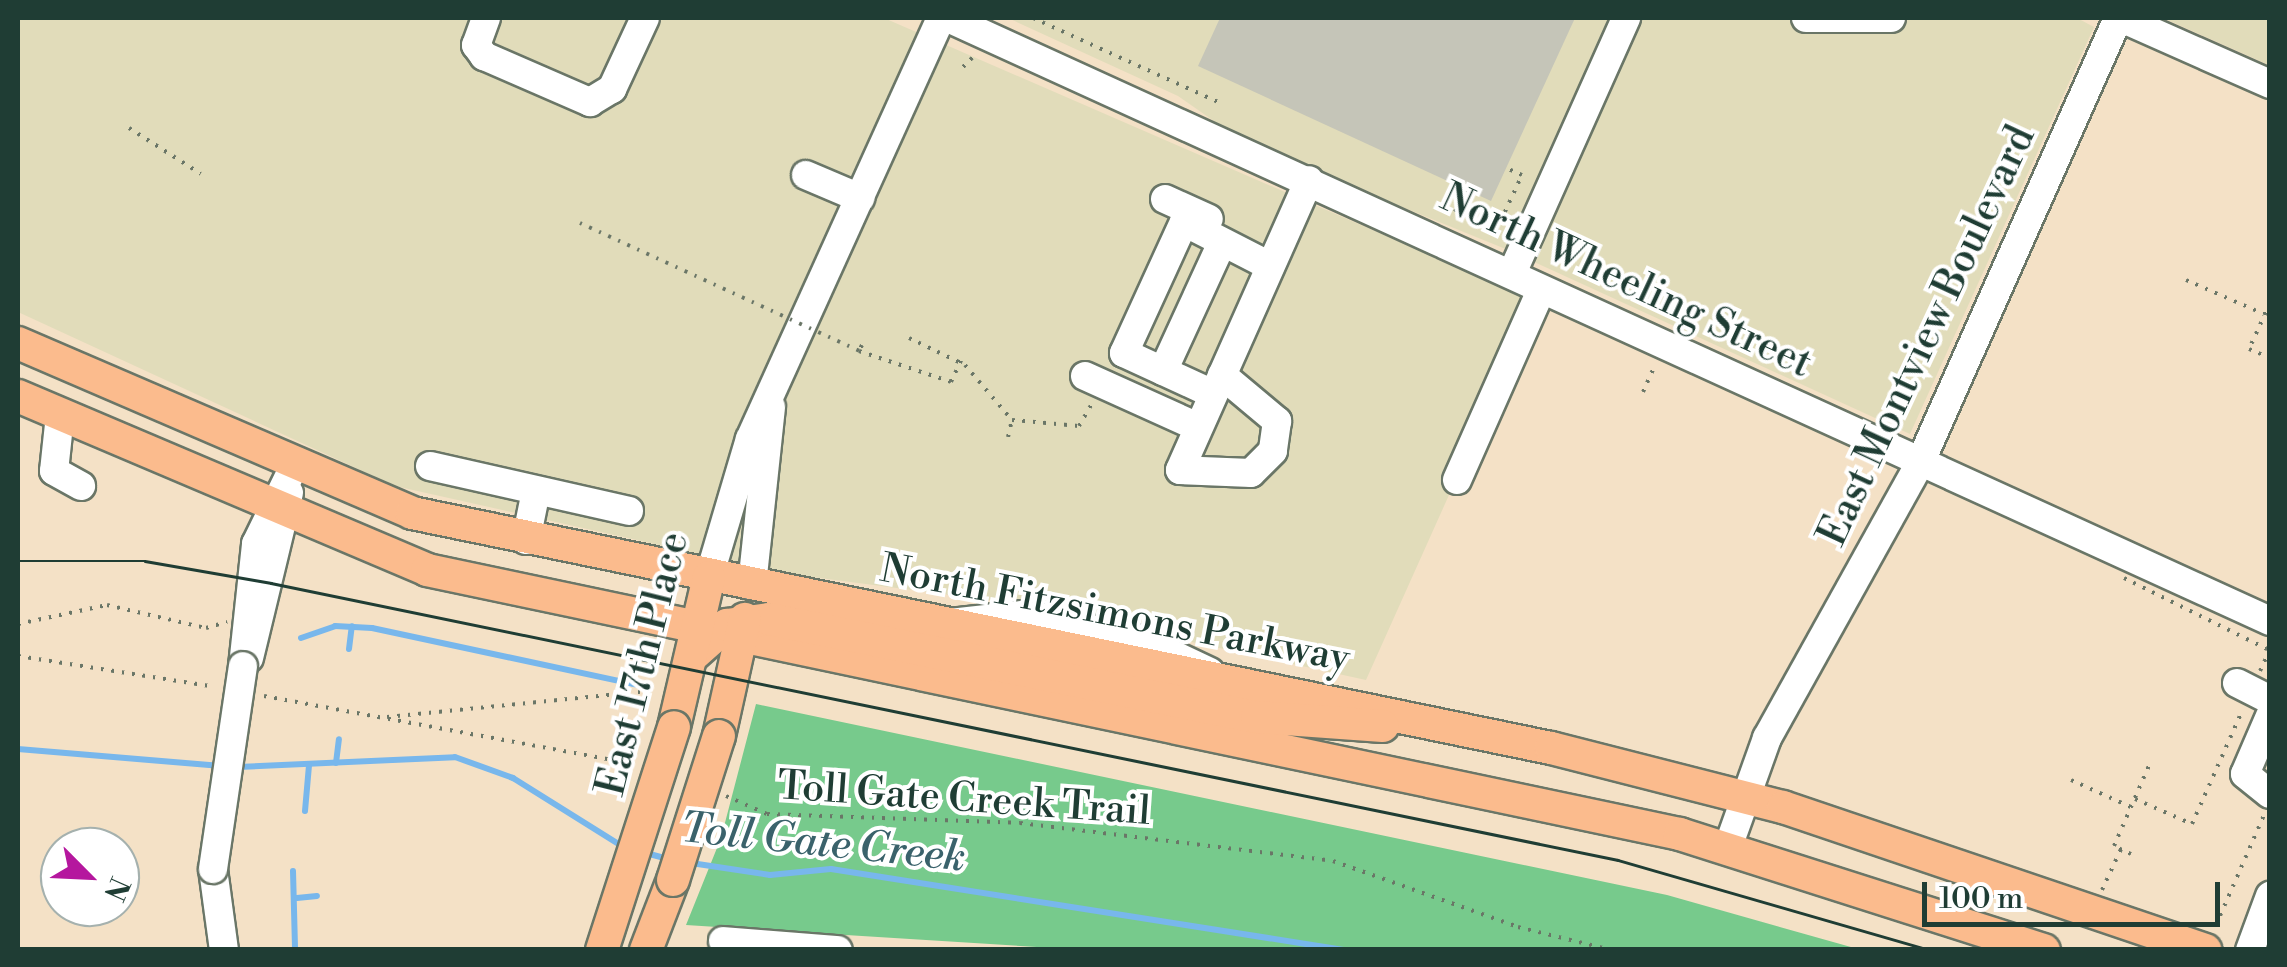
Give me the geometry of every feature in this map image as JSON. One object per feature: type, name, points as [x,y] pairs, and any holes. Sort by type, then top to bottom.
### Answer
[{"type":"main road","name":"North Fitzsimons Parkway","points":[[18,343],[294,466],[412,513],[526,540],[1477,730],[1744,795],[2209,940]]},
{"type":"main road","points":[[18,396],[278,513],[427,570],[1728,847],[2044,950]]},
{"type":"main road","name":"East 17th Place","points":[[646,950],[718,736],[718,635],[709,577]]},
{"type":"main road","name":"East 17th Place","points":[[602,950],[683,695],[752,585]]},
{"type":"main road","points":[[718,635],[1282,721],[1477,730]]},
{"type":"street","points":[[486,18],[476,45],[484,56],[590,102],[612,89],[645,18]]},
{"type":"street","name":"North Wheeling Street","points":[[944,18],[1512,271],[1541,290],[2270,621]]},
{"type":"street","name":"East 17th Place","points":[[709,577],[734,478],[944,18]]},
{"type":"street","points":[[1512,271],[1626,18]]},
{"type":"street","points":[[1806,18],[1891,18]]},
{"type":"street","points":[[2119,18],[2270,84]]},
{"type":"street","name":"East Montview Boulevard","points":[[1728,847],[1744,795],[1780,710],[1920,463],[2119,18]]},
{"type":"street","points":[[806,175],[860,198]]},
{"type":"street","points":[[1274,257],[1222,243],[1184,222],[1124,353],[1163,371],[1217,385],[1276,421],[1273,451],[1252,474],[1180,470],[1198,427],[1217,385],[1274,257],[1309,180]]},
{"type":"street","points":[[1164,199],[1274,257]]},
{"type":"street","points":[[1163,371],[1222,243]]},
{"type":"street","points":[[1457,480],[1541,290]]},
{"type":"street","points":[[1093,380],[1198,427]]},
{"type":"street","name":"East 17th Place","points":[[752,585],[771,401]]},
{"type":"street","points":[[60,415],[54,471],[81,486]]},
{"type":"street","points":[[224,950],[213,869],[256,544],[278,513],[294,466]]},
{"type":"street","points":[[430,466],[630,511]]},
{"type":"street","points":[[526,540],[536,491]]},
{"type":"street","points":[[2270,716],[2245,774],[2270,794]]},
{"type":"street","points":[[2250,950],[2270,896]]},
{"type":"street","points":[[723,941],[838,950]]},
{"type":"path","points":[[1033,18],[1218,102]]},
{"type":"path","points":[[129,128],[201,174]]},
{"type":"path","points":[[1496,231],[1522,175],[1506,168]]},
{"type":"path","points":[[1455,212],[1466,189]]},
{"type":"path","points":[[580,223],[859,352],[951,382],[962,359]]},
{"type":"path","points":[[2186,280],[2264,314]]},
{"type":"path","points":[[2270,303],[2249,349],[2270,358]]},
{"type":"path","points":[[909,338],[962,359],[1012,420],[1080,426],[1093,380]]},
{"type":"path","points":[[859,352],[862,345]]},
{"type":"path","points":[[1643,392],[1650,376]]},
{"type":"path","points":[[1008,437],[1012,420]]},
{"type":"path","points":[[18,624],[106,605],[206,628],[238,619]]},
{"type":"path","points":[[2135,798],[2192,824],[2270,650]]},
{"type":"path","points":[[18,656],[239,683],[382,718],[651,767]]},
{"type":"path","points":[[382,718],[498,701],[683,695]]},
{"type":"path","points":[[2131,854],[2114,846],[2151,761]]},
{"type":"path","points":[[2071,780],[2132,807]]},
{"type":"path","name":"Toll Gate Creek Trail","points":[[718,791],[767,814],[1020,822],[1334,861],[1518,927],[1612,950]]},
{"type":"path","points":[[2209,940],[2270,804]]},
{"type":"path","points":[[2102,890],[2121,849]]},
{"type":"shaded area","points":[[18,18],[884,18],[1536,301],[1366,680],[1012,603],[789,574],[395,486],[18,312]]},
{"type":"shaded area","points":[[1008,18],[1616,18],[1513,252],[1247,144],[1178,96]]},
{"type":"shaded area","points":[[1220,18],[1575,18],[1491,201],[1198,66]]},
{"type":"shaded area","points":[[1639,18],[2077,18],[2094,27],[1910,434],[1532,261]]},
{"type":"shaded area","points":[[2163,18],[2269,18],[2269,65]]},
{"type":"green space","points":[[756,704],[1667,895],[1858,949],[1086,950],[686,925],[721,838]]},
{"type":"waterway","points":[[301,638],[335,626],[372,628],[642,686]]},
{"type":"waterway","points":[[349,649],[352,626]]},
{"type":"waterway","points":[[336,763],[339,739]]},
{"type":"waterway","name":"Toll Gate Creek","points":[[18,749],[221,766]]},
{"type":"waterway","name":"Toll Gate Creek","points":[[238,767],[455,757],[513,778],[625,848]]},
{"type":"waterway","points":[[305,811],[309,765]]},
{"type":"waterway","name":"Toll Gate Creek","points":[[642,852],[669,859]]},
{"type":"waterway","name":"Toll Gate Creek","points":[[691,863],[770,875],[831,869],[1344,950]]},
{"type":"waterway","points":[[293,871],[295,950]]},
{"type":"waterway","points":[[297,898],[317,896]]},
{"type":"tram line","points":[[18,561],[145,561],[271,583],[1618,860],[1930,950]]}]
